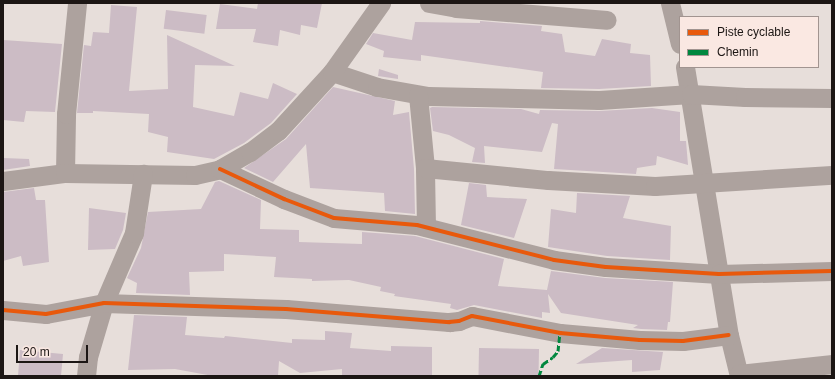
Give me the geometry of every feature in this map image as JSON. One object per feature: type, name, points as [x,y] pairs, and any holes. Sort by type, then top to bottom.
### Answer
[{"type":"street","points":[[65,173],[66,114],[77,3]]},
{"type":"street","points":[[3,181],[65,173],[195,175],[220,169],[250,152],[278,131],[332,72],[381,3]]},
{"type":"street","points":[[429,3],[456,8],[606,20]]},
{"type":"street","points":[[670,3],[679,40]]},
{"type":"street","points":[[685,68],[691,94],[719,274],[739,375],[832,364]]},
{"type":"street","points":[[332,72],[377,87],[418,95],[500,99],[599,100],[691,94],[745,97],[832,98]]},
{"type":"street","points":[[418,95],[425,168],[426,227]]},
{"type":"street","points":[[425,168],[548,180],[655,186],[832,175]]},
{"type":"street","points":[[220,169],[284,199],[334,218],[426,227],[554,260],[606,267],[719,274],[832,271]]},
{"type":"street","points":[[86,376],[88,357],[104,303],[134,233],[143,174]]},
{"type":"street","points":[[3,310],[46,314],[104,303],[286,309],[449,322],[459,321],[472,316],[560,333],[640,340],[683,341],[730,335]]},
{"type":"building","points":[[258,3],[322,3],[317,28],[301,25],[300,35],[280,30],[278,46],[253,42],[256,29],[216,29],[220,4],[257,9]]},
{"type":"building","points":[[111,5],[137,7],[129,91],[168,89],[167,35],[235,66],[195,65],[193,107],[234,116],[240,92],[268,99],[273,83],[297,94],[271,123],[244,143],[214,159],[167,152],[168,137],[148,132],[149,114],[93,111],[93,113],[77,113],[84,45],[91,46],[93,32],[109,33]]},
{"type":"building","points":[[166,10],[207,15],[204,34],[164,29]]},
{"type":"building","points":[[480,21],[542,26],[541,31],[562,34],[565,52],[595,56],[602,39],[631,44],[630,53],[650,55],[651,86],[599,89],[541,88],[543,72],[421,55],[421,61],[383,57],[384,51],[366,44],[373,33],[412,40],[415,22],[480,23]]},
{"type":"building","points":[[3,40],[62,44],[55,112],[26,111],[24,122],[3,120]]},
{"type":"building","points":[[379,69],[398,75],[398,79],[378,76]]},
{"type":"building","points":[[333,87],[395,101],[393,115],[409,112],[414,169],[415,214],[385,211],[384,193],[310,188],[306,144],[273,182],[244,168],[286,139]]},
{"type":"building","points":[[430,108],[521,109],[539,114],[540,110],[599,111],[652,108],[680,112],[680,141],[686,141],[688,165],[657,156],[656,165],[637,168],[636,174],[554,169],[558,124],[552,123],[542,152],[484,146],[485,163],[472,162],[475,148],[449,135],[433,131]]},
{"type":"building","points":[[3,158],[29,159],[30,166],[3,170]]},
{"type":"building","points":[[219,181],[261,200],[260,229],[299,230],[299,242],[362,244],[362,232],[415,236],[504,259],[498,286],[547,290],[551,271],[605,278],[673,282],[670,322],[668,322],[667,330],[641,329],[633,328],[638,325],[561,313],[548,294],[550,313],[542,312],[542,318],[474,305],[457,310],[450,308],[451,304],[394,296],[395,294],[380,291],[381,287],[349,280],[312,281],[312,279],[274,277],[276,257],[224,254],[224,271],[189,272],[190,295],[136,293],[137,283],[127,278],[141,248],[148,212],[201,209],[215,182]]},
{"type":"building","points":[[469,183],[486,185],[487,197],[527,199],[514,238],[461,225]]},
{"type":"building","points":[[34,188],[36,200],[45,200],[49,262],[23,266],[21,256],[3,261],[3,192]]},
{"type":"building","points":[[577,193],[630,196],[623,218],[671,226],[670,260],[607,256],[548,247],[551,209],[576,213]]},
{"type":"building","points":[[89,208],[126,213],[123,230],[115,249],[88,250]]},
{"type":"building","points":[[134,315],[187,317],[185,335],[224,338],[225,336],[292,343],[292,339],[325,340],[325,331],[352,333],[350,348],[391,351],[391,346],[432,347],[432,376],[342,376],[342,369],[300,373],[279,361],[278,376],[213,376],[175,369],[128,370]]},
{"type":"building","points":[[479,348],[539,349],[539,376],[479,376]]},
{"type":"building","points":[[602,348],[663,352],[660,370],[632,372],[632,360],[576,364]]},
{"type":"building","points":[[20,350],[63,354],[61,376],[18,376]]},
{"type":"marked path","points":[[539,376],[543,364],[553,357],[558,351],[560,333]]},
{"type":"cycle path","points":[[220,169],[284,199],[334,218],[417,225],[554,260],[606,267],[719,274],[832,271]]},
{"type":"cycle path","points":[[3,310],[46,314],[104,303],[286,309],[449,322],[459,321],[472,316],[560,333],[640,340],[683,341],[729,335]]}]
